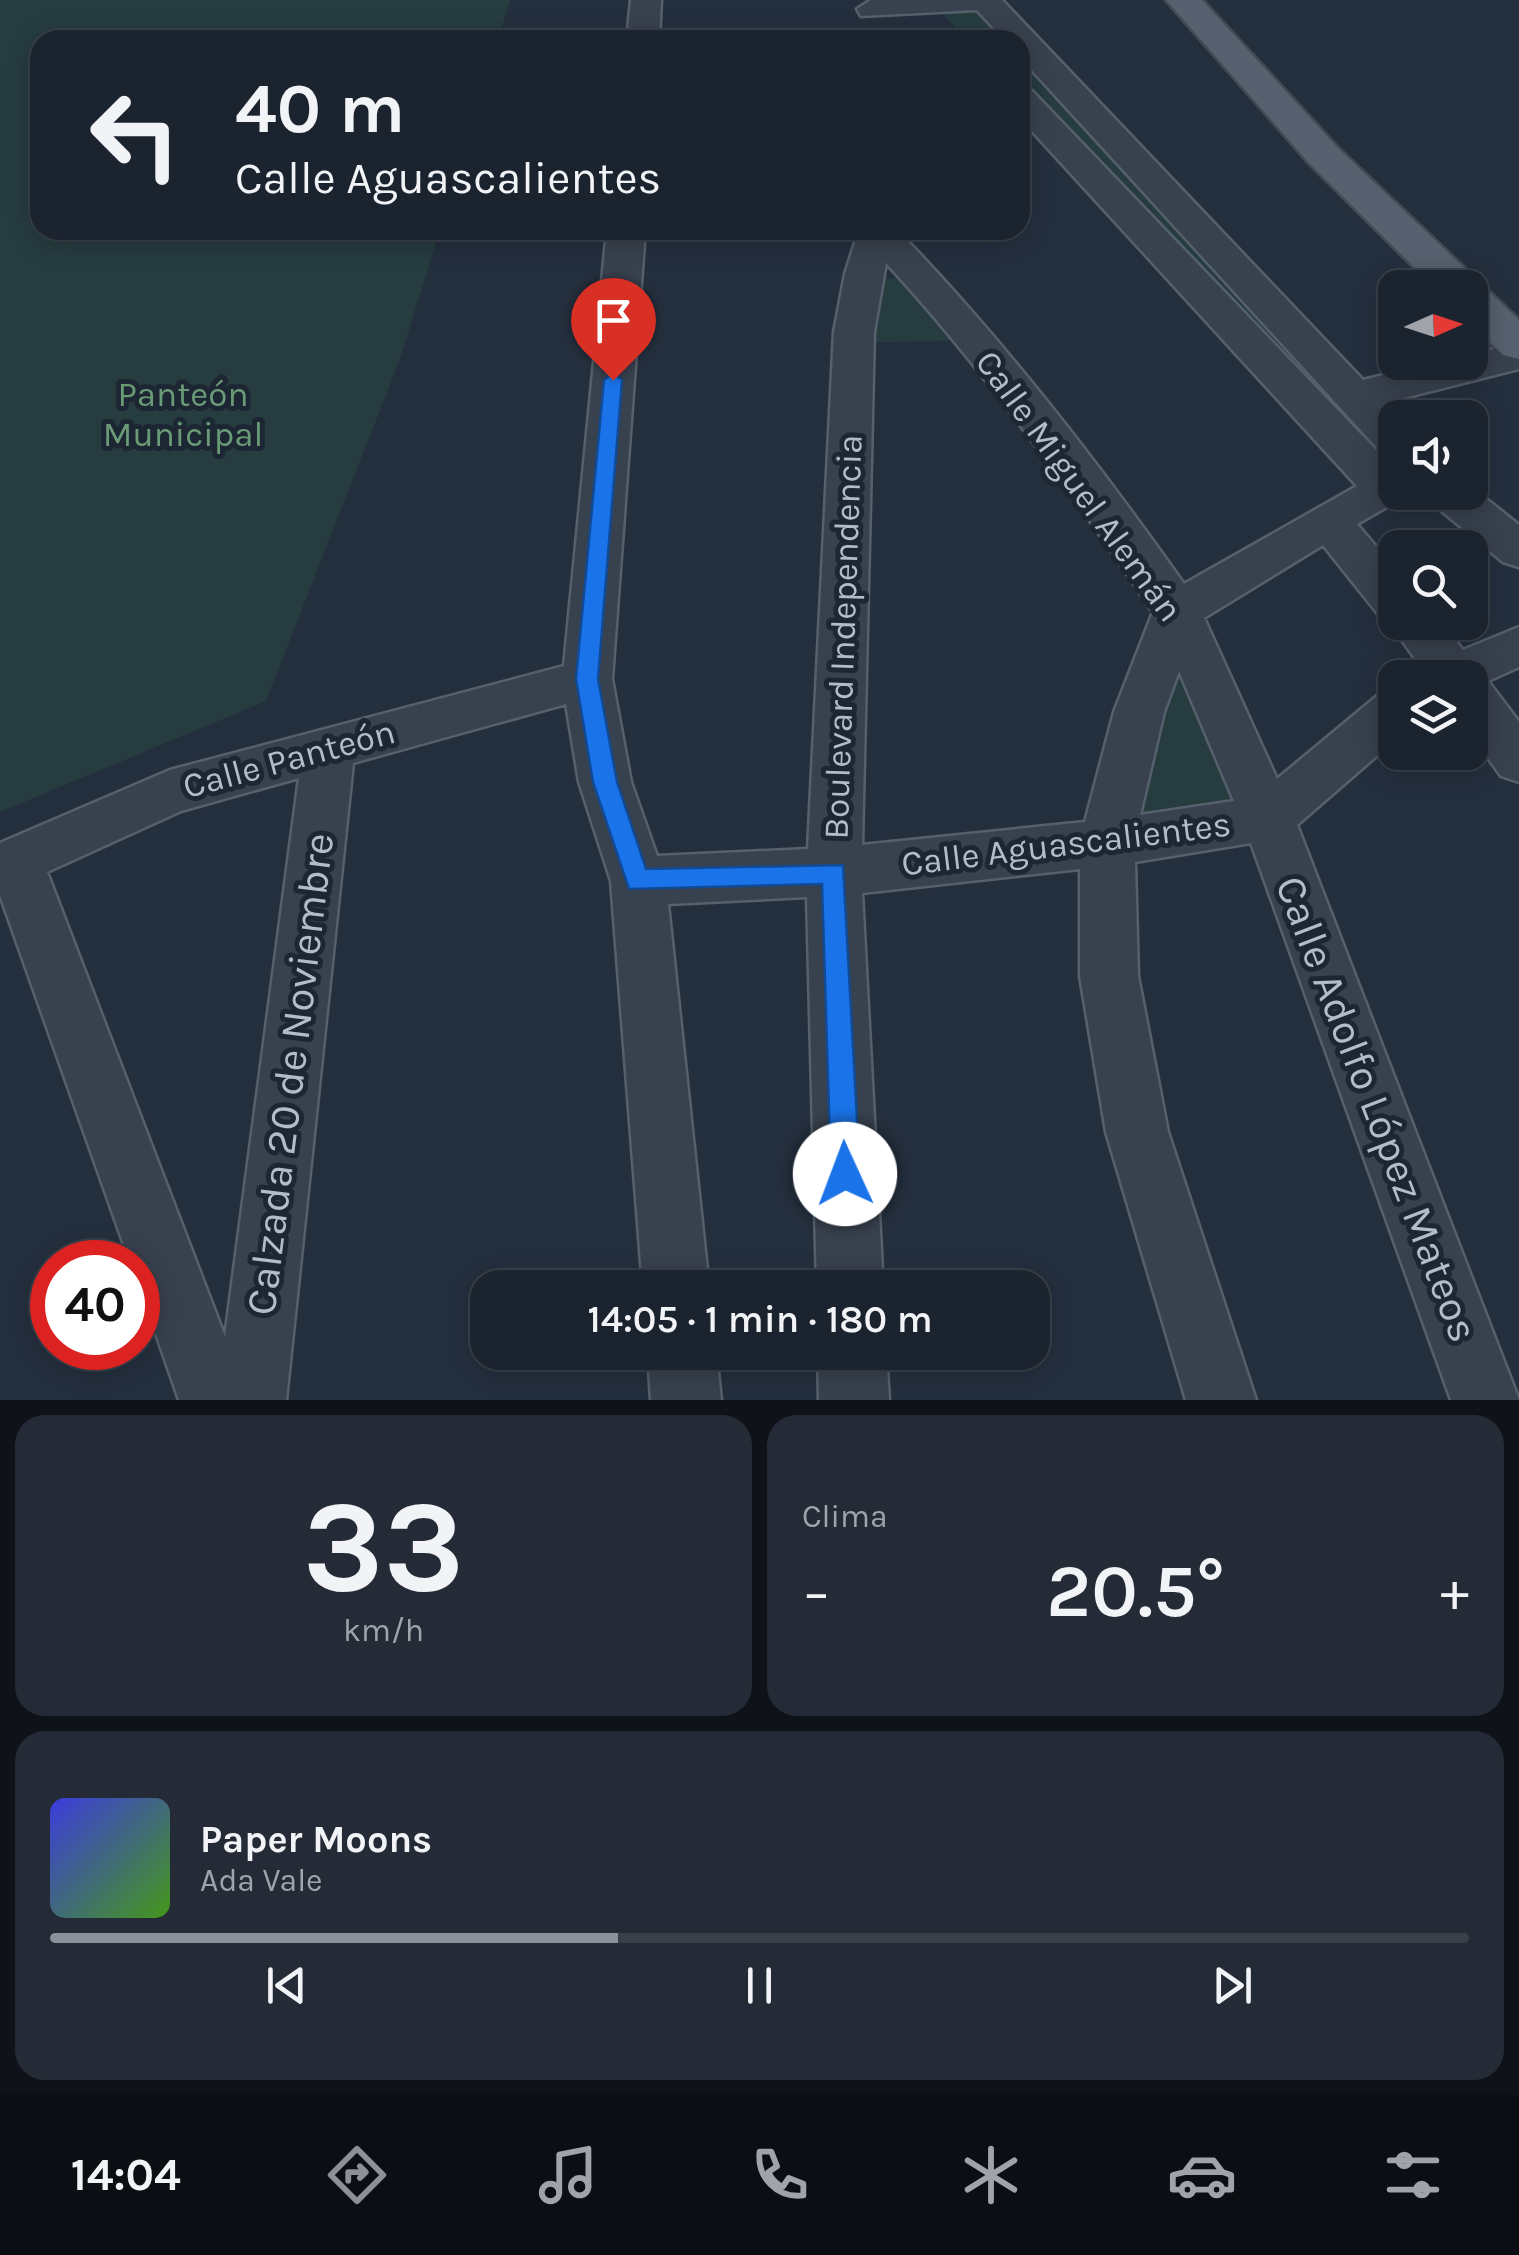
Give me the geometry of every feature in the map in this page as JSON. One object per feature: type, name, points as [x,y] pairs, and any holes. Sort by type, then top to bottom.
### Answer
[{"type":"main road","points":[[1183,0],[1323,155],[1441,270]]},
{"type":"main road","points":[[1488,315],[1519,345]]},
{"type":"street","points":[[644,30],[646,0]]},
{"type":"street","points":[[872,16],[932,4],[985,0],[1013,30]]},
{"type":"street","points":[[932,4],[954,28]]},
{"type":"street","points":[[1030,48],[1378,421]]},
{"type":"street","points":[[1030,109],[1378,474]]},
{"type":"street","points":[[625,240],[587,679],[605,782],[638,881],[674,1270]]},
{"type":"street","name":"Boulevard Independencia","points":[[849,1270],[834,872],[854,332],[864,274],[875,240]]},
{"type":"street","name":"Calle Miguel Alemán","points":[[886,240],[936,293],[1112,519],[1177,611],[1268,818]]},
{"type":"street","points":[[1355,396],[1519,356]]},
{"type":"street","points":[[1220,1400],[1137,1132],[1109,976],[1107,843],[1139,712],[1177,611],[1328,520],[1378,495]]},
{"type":"street","points":[[1468,510],[1512,551]]},
{"type":"street","points":[[1328,520],[1378,580]]},
{"type":"street","points":[[1426,640],[1442,660]]},
{"type":"street","points":[[1488,664],[1519,646]]},
{"type":"street","name":"Calle Panteón","points":[[8,864],[170,792],[587,679]]},
{"type":"street","points":[[1488,720],[1519,761]]},
{"type":"street","name":"Calle Aguascalientes","points":[[638,881],[834,872],[1107,843],[1268,818],[1378,724]]},
{"type":"street","name":"Calzada 20 de Noviembre","points":[[251,1400],[329,747]]},
{"type":"street","name":"Calle Adolfo López Mateos","points":[[1268,818],[1486,1400]]},
{"type":"street","name":"Calzada 20 de Noviembre","points":[[8,864],[214,1400]]},
{"type":"street","points":[[684,1370],[686,1400]]},
{"type":"street","points":[[853,1370],[854,1400]]},
{"type":"green space","name":"Panteón Municipal","points":[[0,0],[510,0],[501,30],[30,30],[30,240],[437,240],[400,359],[266,701],[0,812]]},
{"type":"green space","points":[[985,1],[1012,30],[958,30],[934,5]]},
{"type":"green space","points":[[1030,50],[1378,427],[1378,455],[1030,106]]},
{"type":"green space","points":[[873,278],[917,279],[965,340],[861,343]]},
{"type":"green space","points":[[1181,642],[1249,802],[1141,813]]},
{"type":"route","points":[[613,380],[587,679],[605,782],[638,881],[834,872],[845,1174]]}]
